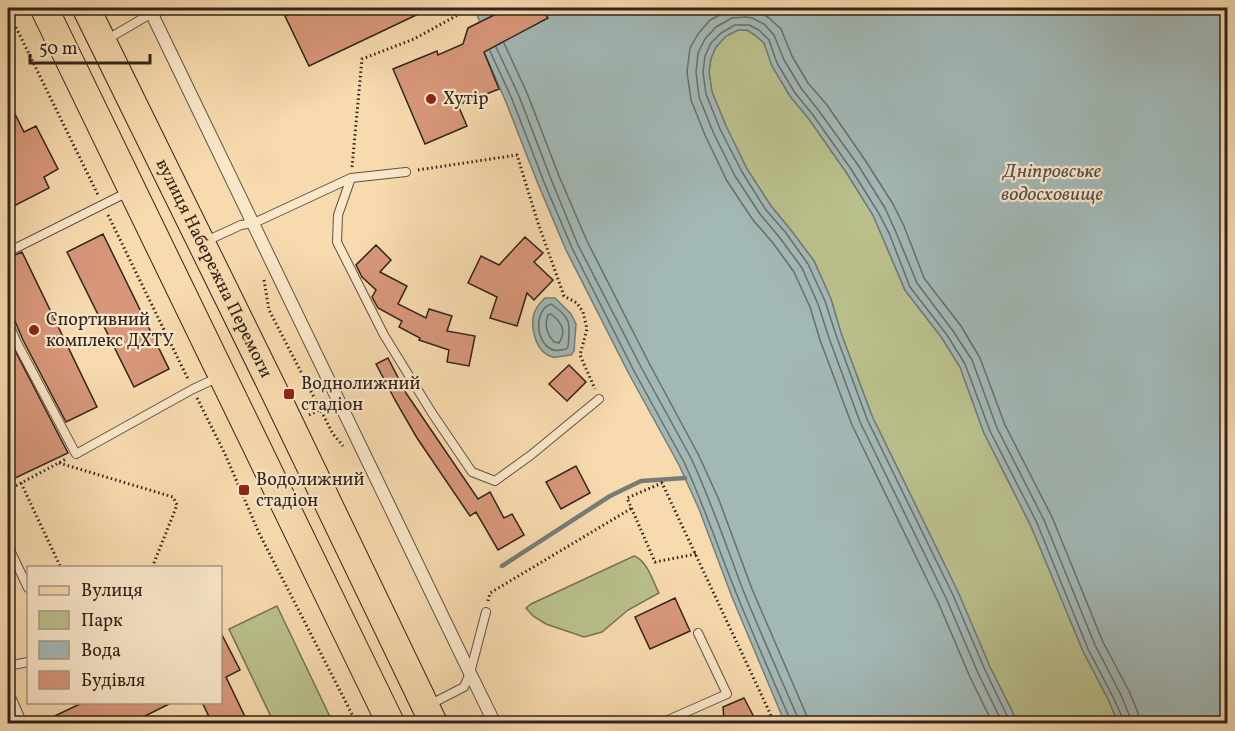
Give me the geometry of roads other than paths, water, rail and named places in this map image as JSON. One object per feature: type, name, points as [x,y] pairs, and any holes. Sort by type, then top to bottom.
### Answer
[{"type":"main road","points":[[44,8],[391,723]]},
{"type":"main road","name":"вулиця Набережна Перемоги","points":[[86,8],[430,715]]},
{"type":"main road","points":[[177,281],[206,254]]},
{"type":"main road","points":[[326,589],[360,573]]},
{"type":"street","points":[[151,10],[495,723]]},
{"type":"lane","points":[[103,42],[151,10],[170,8]]},
{"type":"lane","points":[[206,254],[241,225],[254,223],[351,177],[405,172]]},
{"type":"lane","points":[[351,177],[338,215],[337,242],[384,335],[472,472],[495,481],[599,399]]},
{"type":"lane","points":[[8,252],[132,190]]},
{"type":"lane","points":[[8,322],[76,454],[222,375]]},
{"type":"lane","points":[[8,546],[27,586]]},
{"type":"lane","points":[[430,715],[464,687],[470,673],[486,612]]},
{"type":"lane","points":[[659,723],[727,694],[698,633]]},
{"type":"lane","points":[[8,666],[27,662]]},
{"type":"lane","points":[[8,690],[23,723]]},
{"type":"water","name":"Дніпровське водосховище","points":[[474,8],[1227,8],[1227,723],[1118,723],[1083,651],[1031,526],[984,433],[960,367],[942,338],[905,290],[873,215],[846,172],[790,96],[772,66],[764,43],[747,30],[738,30],[726,36],[716,47],[711,58],[709,72],[712,92],[747,169],[771,206],[814,261],[831,299],[841,333],[872,416],[958,592],[990,667],[1018,723],[785,723],[679,465],[629,374],[566,250],[484,52],[465,39],[468,28],[480,22]]},
{"type":"water","points":[[545,298],[555,298],[571,314],[576,324],[574,351],[571,355],[553,357],[542,350],[538,344],[533,329],[534,315]]},
{"type":"waterway","points":[[502,566],[610,496],[641,481],[685,478]]},
{"type":"place","name":"Хутір","points":[[431,99]]},
{"type":"place","name":"Спортивний комплекс ДХТУ","points":[[34,330]]},
{"type":"place","name":"Воднолижний стадіон","points":[[289,394]]},
{"type":"place","name":"Водолижний стадіон","points":[[244,490]]}]
